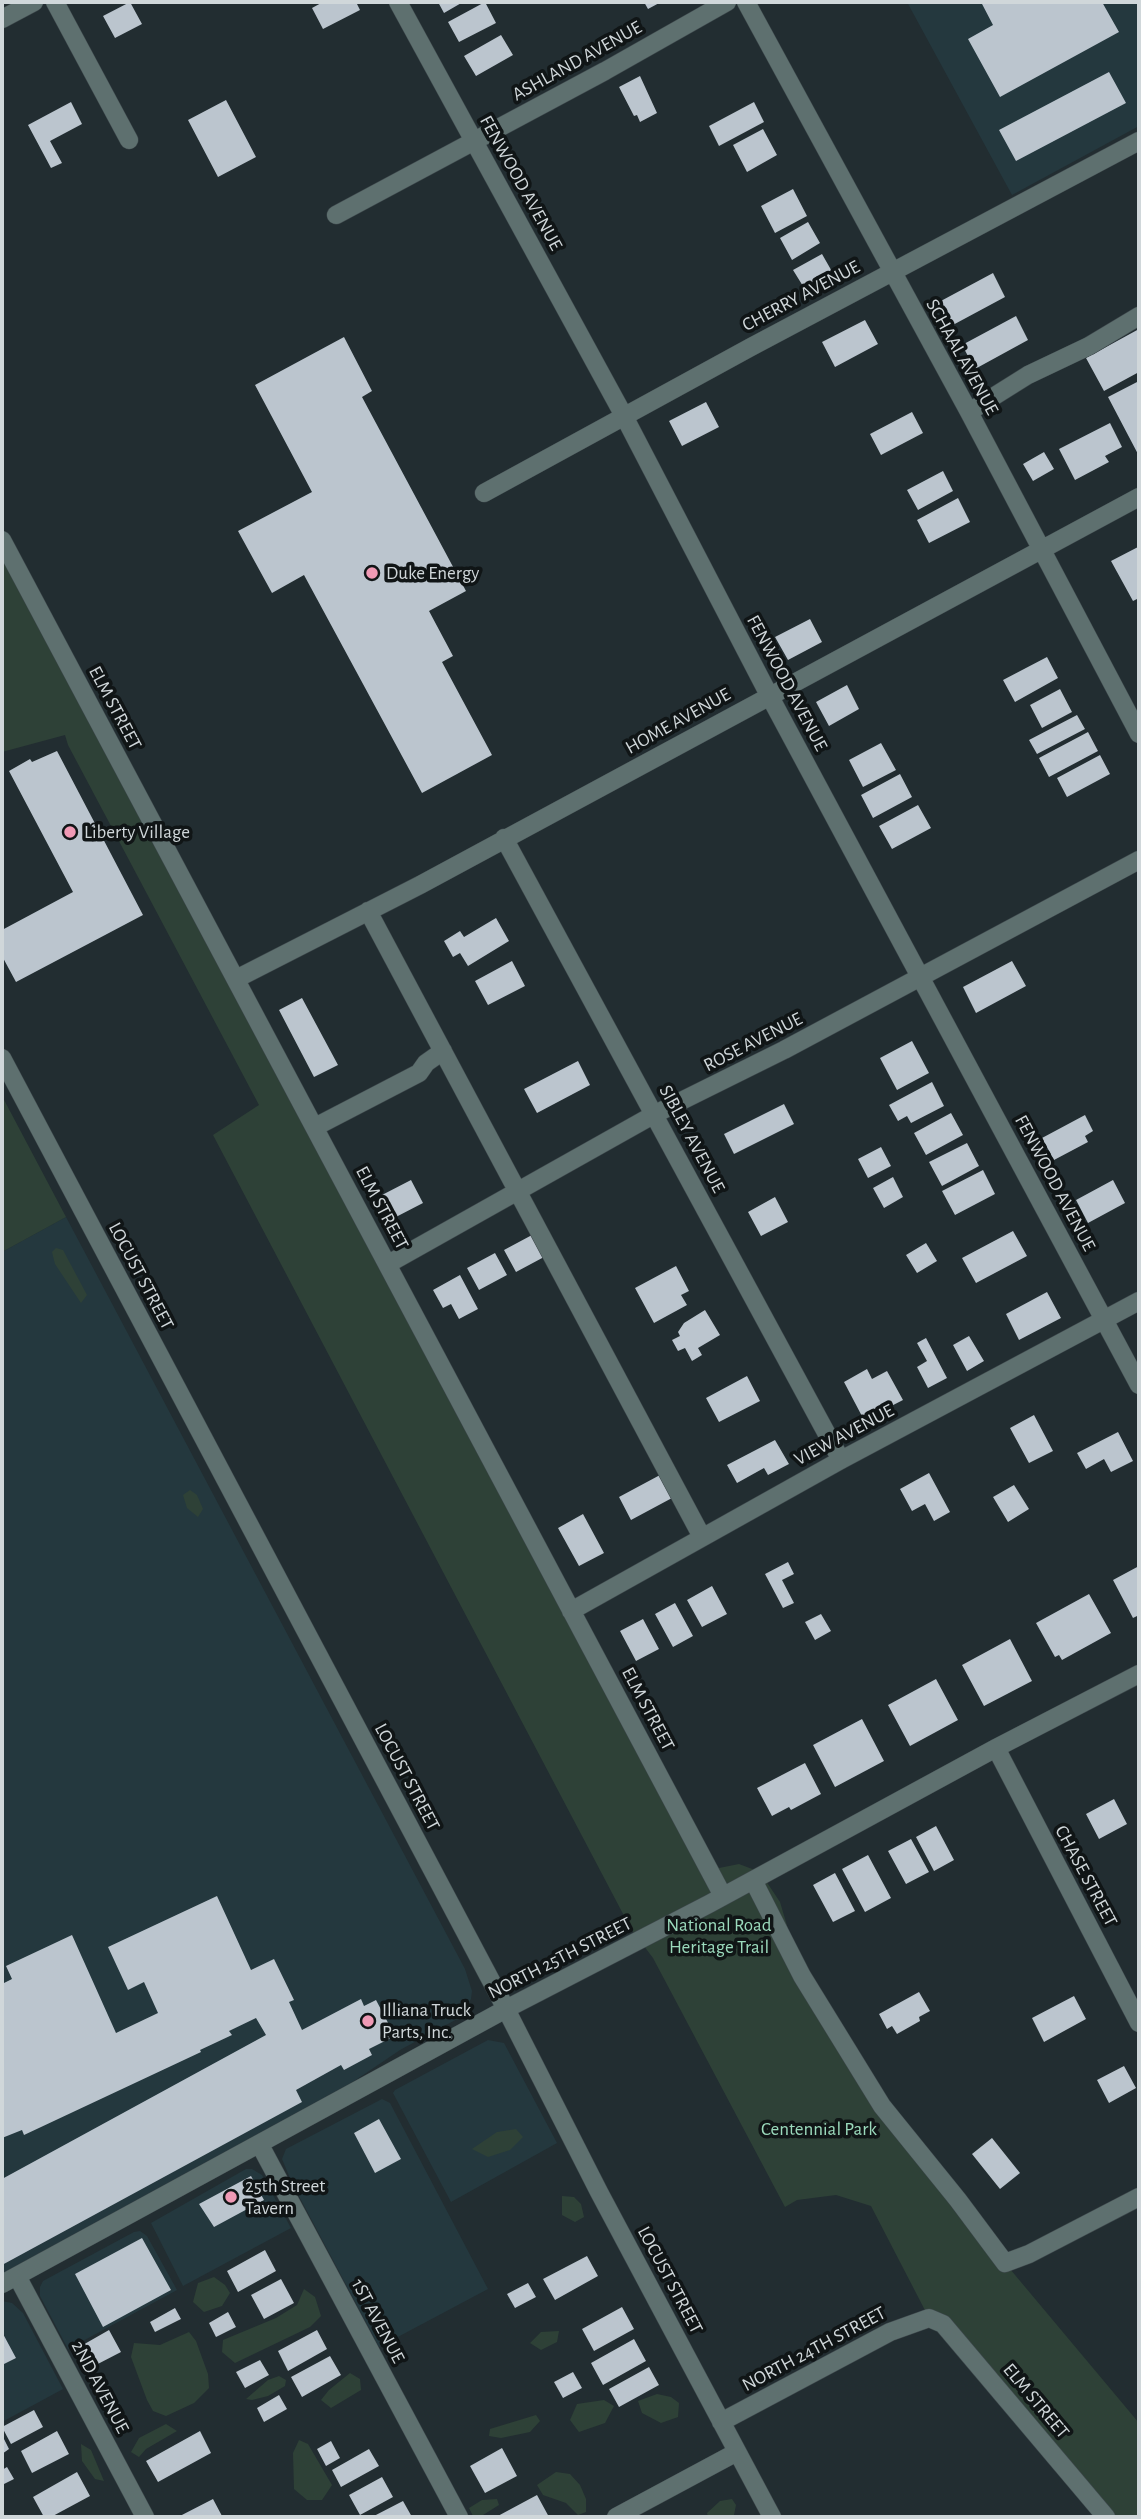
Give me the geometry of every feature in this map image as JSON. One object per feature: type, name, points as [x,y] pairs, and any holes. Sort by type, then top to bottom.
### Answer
[{"type":"street","points":[[2,19],[34,2]]},
{"type":"street","points":[[55,2],[130,140]]},
{"type":"street","name":"FENWOOD AVENUE","points":[[398,2],[624,416],[769,695],[1139,1385]]},
{"type":"street","name":"ASHLAND AVENUE","points":[[336,215],[727,2]]},
{"type":"street","name":"SCHAAL AVENUE","points":[[746,2],[969,412],[1139,734]]},
{"type":"street","name":"CHERRY AVENUE","points":[[484,493],[1139,141]]},
{"type":"street","points":[[969,412],[1028,375],[1090,346],[1139,316]]},
{"type":"street","name":"HOME AVENUE","points":[[236,979],[368,911],[1139,497]]},
{"type":"street","name":"ELM STREET","points":[[2,540],[723,1896]]},
{"type":"street","name":"SIBLEY AVENUE","points":[[504,838],[841,1460]]},
{"type":"street","name":"ROSE AVENUE","points":[[388,1264],[655,1114],[784,1050],[1139,860]]},
{"type":"street","points":[[368,911],[702,1537]]},
{"type":"street","points":[[315,1127],[419,1073],[426,1063],[443,1051]]},
{"type":"street","name":"LOCUST STREET","points":[[2,1058],[772,2517]]},
{"type":"street","name":"VIEW AVENUE","points":[[571,1611],[841,1460],[1139,1301]]},
{"type":"street","name":"NORTH 25TH STREET","points":[[9,2280],[506,2009],[754,1881],[996,1748],[1139,1674]]},
{"type":"street","name":"CHASE STREET","points":[[996,1748],[1139,2023]]},
{"type":"street","points":[[754,1881],[802,1976],[882,2106],[1005,2263],[1029,2255],[1139,2197]]},
{"type":"street","name":"1ST AVENUE","points":[[260,2144],[459,2517]]},
{"type":"street","name":"2ND AVENUE","points":[[9,2280],[145,2517]]},
{"type":"street","name":"ELM STREET","points":[[929,2318],[943,2325],[1106,2517]]},
{"type":"street","name":"NORTH 24TH STREET","points":[[721,2422],[890,2332],[929,2318]]},
{"type":"street","points":[[616,2517],[737,2452]]},
{"type":"shaded area","points":[[907,2],[1139,2],[1139,126],[1012,195]]},
{"type":"shaded area","points":[[66,1217],[465,1969],[472,1991],[471,1999],[459,2018],[400,2050],[338,2092],[2,2274],[2,1252]]},
{"type":"shaded area","points":[[488,2040],[504,2043],[557,2143],[451,2202],[393,2093]]},
{"type":"shaded area","points":[[382,2099],[390,2103],[488,2289],[379,2347],[292,2183],[282,2159],[286,2149]]},
{"type":"shaded area","points":[[246,2169],[252,2169],[262,2175],[291,2228],[183,2286],[151,2223]]},
{"type":"shaded area","points":[[140,2231],[147,2236],[177,2290],[68,2349],[40,2296],[43,2281]]},
{"type":"shaded area","points":[[2,2301],[12,2303],[23,2313],[63,2389],[2,2422]]},
{"type":"green space","name":"National Road Heritage Trail","points":[[2,540],[650,1758],[719,1868],[739,1864],[760,1872],[780,1902],[802,1976],[882,2106],[1005,2263],[1139,2423],[1139,2517],[1107,2517],[929,2318],[871,2206],[836,2195],[797,2200],[785,2207],[653,1958],[631,1929],[213,1135],[259,1105],[65,735],[2,752]]},
{"type":"green space","points":[[2,1096],[66,1217],[2,1252]]},
{"type":"green space","points":[[56,1248],[63,1250],[87,1295],[81,1303],[55,1264],[52,1252]]},
{"type":"green space","points":[[190,1490],[197,1495],[203,1509],[198,1517],[187,1508],[183,1495]]},
{"type":"green space","points":[[516,2129],[523,2137],[510,2150],[488,2157],[472,2149],[497,2132]]},
{"type":"green space","points":[[562,2196],[574,2197],[581,2204],[584,2217],[575,2222],[562,2215]]},
{"type":"green space","points":[[214,2277],[225,2285],[230,2293],[222,2306],[204,2312],[193,2302],[198,2283]]},
{"type":"green space","points":[[304,2289],[315,2297],[321,2316],[310,2327],[235,2363],[222,2352],[223,2340],[276,2318],[297,2305]]},
{"type":"green space","points":[[559,2331],[557,2342],[541,2350],[530,2343],[541,2332]]},
{"type":"green space","points":[[189,2332],[196,2341],[208,2374],[209,2388],[194,2403],[166,2416],[153,2411],[147,2400],[131,2357],[134,2343],[160,2345]]},
{"type":"green space","points":[[350,2373],[360,2379],[361,2390],[331,2408],[321,2400]]},
{"type":"green space","points":[[279,2376],[286,2380],[285,2386],[268,2396],[246,2399],[268,2380]]},
{"type":"green space","points":[[657,2394],[671,2397],[679,2403],[678,2417],[661,2423],[642,2413],[638,2401]]},
{"type":"green space","points":[[604,2400],[614,2406],[605,2423],[579,2432],[570,2420],[577,2404]]},
{"type":"green space","points":[[536,2415],[540,2421],[530,2432],[501,2438],[489,2436],[490,2429]]},
{"type":"green space","points":[[166,2424],[177,2431],[146,2449],[139,2457],[131,2452],[139,2438]]},
{"type":"green space","points":[[299,2440],[308,2444],[332,2485],[322,2500],[307,2500],[294,2489],[293,2453]]},
{"type":"green space","points":[[81,2444],[91,2450],[104,2481],[95,2479],[82,2461]]},
{"type":"green space","points":[[556,2472],[570,2474],[580,2485],[586,2499],[586,2512],[578,2515],[566,2503],[543,2495],[537,2485]]},
{"type":"green space","points":[[497,2499],[499,2505],[483,2515],[473,2516],[469,2508],[482,2500]]},
{"type":"green space","points":[[732,2499],[736,2505],[734,2515],[708,2517],[707,2513],[720,2501]]},
{"type":"building","points":[[130,2],[142,24],[115,38],[103,16]]},
{"type":"building","points":[[323,2],[356,2],[360,10],[323,29],[312,8]]},
{"type":"building","points":[[438,2],[463,2],[444,13]]},
{"type":"building","points":[[485,2],[496,23],[459,42],[448,22]]},
{"type":"building","points":[[644,2],[661,2],[648,9]]},
{"type":"building","points":[[981,2],[1102,2],[1119,32],[1000,97],[968,39],[993,25]]},
{"type":"building","points":[[501,35],[513,55],[476,76],[464,56]]},
{"type":"building","points":[[1109,72],[1126,103],[1016,161],[999,130]]},
{"type":"building","points":[[640,76],[657,113],[640,122],[619,87]]},
{"type":"building","points":[[226,100],[256,157],[218,177],[188,120]]},
{"type":"building","points":[[71,102],[82,124],[50,141],[62,163],[51,168],[28,125]]},
{"type":"building","points":[[754,102],[764,122],[719,146],[709,126]]},
{"type":"building","points":[[763,129],[777,155],[747,172],[733,145]]},
{"type":"building","points":[[793,189],[807,216],[775,233],[761,206]]},
{"type":"building","points":[[808,222],[820,243],[792,260],[780,238]]},
{"type":"building","points":[[822,254],[834,275],[806,291],[793,270]]},
{"type":"building","points":[[993,273],[1005,297],[951,326],[939,302]]},
{"type":"building","points":[[1016,316],[1028,340],[975,369],[962,345]]},
{"type":"building","points":[[865,320],[878,344],[835,367],[822,342]]},
{"type":"building","points":[[1139,329],[1139,372],[1104,391],[1086,358]]},
{"type":"building","points":[[344,337],[372,391],[362,397],[466,591],[429,611],[453,656],[442,662],[492,755],[422,793],[304,575],[272,593],[238,531],[312,492],[255,385]]},
{"type":"building","points":[[1139,381],[1139,456],[1108,397]]},
{"type":"building","points":[[706,402],[719,427],[682,446],[669,421]]},
{"type":"building","points":[[912,412],[923,433],[881,455],[870,434]]},
{"type":"building","points":[[1110,423],[1122,447],[1105,456],[1109,462],[1075,480],[1059,449]]},
{"type":"building","points":[[1044,452],[1054,469],[1033,481],[1023,464]]},
{"type":"building","points":[[943,471],[953,491],[918,510],[907,490]]},
{"type":"building","points":[[958,498],[970,522],[929,543],[917,520]]},
{"type":"building","points":[[1138,547],[1139,598],[1133,601],[1111,561]]},
{"type":"building","points":[[810,619],[822,642],[788,660],[775,637]]},
{"type":"building","points":[[1047,657],[1058,678],[1015,702],[1003,680]]},
{"type":"building","points":[[847,685],[859,709],[829,726],[816,702]]},
{"type":"building","points":[[1060,689],[1072,712],[1042,728],[1030,705]]},
{"type":"building","points":[[1077,715],[1085,729],[1037,754],[1029,740]]},
{"type":"building","points":[[1088,732],[1098,751],[1049,777],[1039,758]]},
{"type":"building","points":[[881,743],[896,770],[863,787],[849,760]]},
{"type":"building","name":"Liberty Village","points":[[57,751],[143,915],[16,982],[2,956],[2,930],[73,892],[9,771],[30,759],[32,762]]},
{"type":"building","points":[[1100,755],[1110,774],[1067,797],[1057,778]]},
{"type":"building","points":[[900,774],[912,797],[873,818],[861,795]]},
{"type":"building","points":[[918,805],[931,828],[892,849],[879,826]]},
{"type":"building","points":[[496,918],[509,941],[468,966],[460,953],[453,957],[444,941],[460,931],[464,937]]},
{"type":"building","points":[[512,961],[525,986],[488,1005],[475,981]]},
{"type":"building","points":[[1012,961],[1026,986],[976,1013],[963,987]]},
{"type":"building","points":[[302,998],[338,1065],[314,1077],[279,1010]]},
{"type":"building","points":[[912,1041],[929,1073],[897,1090],[880,1058]]},
{"type":"building","points":[[578,1061],[590,1085],[537,1113],[524,1089]]},
{"type":"building","points":[[932,1082],[944,1106],[911,1123],[907,1116],[898,1121],[889,1105]]},
{"type":"building","points":[[784,1104],[794,1124],[734,1154],[724,1134]]},
{"type":"building","points":[[951,1113],[963,1135],[926,1155],[914,1133]]},
{"type":"building","points":[[1085,1115],[1093,1131],[1085,1136],[1088,1142],[1054,1160],[1042,1138]]},
{"type":"building","points":[[967,1143],[979,1166],[942,1186],[929,1162]]},
{"type":"building","points":[[881,1147],[891,1166],[868,1178],[858,1159]]},
{"type":"building","points":[[983,1170],[995,1194],[955,1215],[942,1191]]},
{"type":"building","points":[[893,1177],[903,1197],[884,1208],[873,1188]]},
{"type":"building","points":[[411,1180],[423,1203],[394,1218],[382,1195]]},
{"type":"building","points":[[1113,1180],[1125,1203],[1088,1223],[1076,1200]]},
{"type":"building","points":[[775,1197],[788,1222],[761,1236],[748,1212]]},
{"type":"building","points":[[1013,1231],[1027,1256],[976,1283],[962,1258]]},
{"type":"building","points":[[532,1235],[544,1257],[516,1272],[504,1250]]},
{"type":"building","points":[[926,1243],[937,1261],[917,1273],[906,1255]]},
{"type":"building","points":[[495,1253],[507,1275],[479,1290],[467,1268]]},
{"type":"building","points":[[676,1266],[689,1291],[681,1295],[687,1305],[654,1323],[635,1288]]},
{"type":"building","points":[[460,1275],[478,1309],[459,1319],[451,1304],[443,1308],[433,1290]]},
{"type":"building","points":[[1047,1292],[1061,1318],[1019,1340],[1006,1314]]},
{"type":"building","points":[[705,1310],[720,1335],[698,1348],[702,1355],[692,1361],[685,1348],[678,1351],[672,1340],[680,1336],[678,1332],[684,1323]]},
{"type":"building","points":[[969,1336],[984,1361],[967,1371],[953,1345]]},
{"type":"building","points":[[926,1338],[947,1378],[928,1388],[917,1367],[927,1361],[917,1343]]},
{"type":"building","points":[[867,1369],[872,1379],[887,1371],[903,1400],[864,1420],[844,1382]]},
{"type":"building","points":[[747,1376],[760,1401],[719,1422],[706,1398]]},
{"type":"building","points":[[1034,1415],[1053,1451],[1029,1463],[1010,1428]]},
{"type":"building","points":[[1118,1432],[1133,1461],[1111,1472],[1104,1459],[1086,1469],[1077,1453]]},
{"type":"building","points":[[775,1440],[789,1464],[768,1475],[764,1468],[737,1483],[727,1465]]},
{"type":"building","points":[[929,1473],[950,1512],[934,1521],[925,1504],[912,1511],[900,1489]]},
{"type":"building","points":[[660,1475],[672,1498],[631,1520],[619,1497]]},
{"type":"building","points":[[1014,1485],[1029,1509],[1008,1522],[993,1497]]},
{"type":"building","points":[[583,1514],[604,1553],[579,1566],[558,1528]]},
{"type":"building","points":[[788,1562],[794,1574],[782,1580],[794,1603],[783,1608],[765,1574]]},
{"type":"building","points":[[1139,1566],[1139,1615],[1133,1618],[1113,1580]]},
{"type":"building","points":[[712,1586],[727,1614],[702,1627],[687,1600]]},
{"type":"building","points":[[1089,1594],[1111,1633],[1062,1660],[1059,1655],[1055,1657],[1036,1623]]},
{"type":"building","points":[[675,1603],[693,1636],[673,1647],[655,1614]]},
{"type":"building","points":[[821,1614],[831,1631],[815,1640],[805,1622]]},
{"type":"building","points":[[643,1619],[659,1649],[636,1661],[620,1631]]},
{"type":"building","points":[[1010,1639],[1032,1681],[984,1706],[962,1665]]},
{"type":"building","points":[[936,1679],[958,1720],[910,1746],[888,1705]]},
{"type":"building","points":[[862,1719],[884,1761],[835,1787],[813,1745]]},
{"type":"building","points":[[805,1763],[821,1794],[791,1810],[789,1807],[772,1816],[757,1788]]},
{"type":"building","points":[[1114,1799],[1127,1824],[1099,1839],[1086,1814]]},
{"type":"building","points":[[936,1826],[954,1860],[934,1871],[916,1837]]},
{"type":"building","points":[[911,1839],[929,1872],[906,1884],[888,1851]]},
{"type":"building","points":[[868,1855],[891,1898],[865,1912],[842,1869]]},
{"type":"building","points":[[835,1873],[855,1911],[833,1922],[813,1885]]},
{"type":"building","points":[[217,1896],[251,1970],[274,1959],[294,2000],[289,2002],[302,2030],[361,1999],[364,2006],[376,2000],[395,2036],[369,2049],[372,2055],[344,2070],[341,2065],[296,2090],[302,2102],[2,2265],[2,2179],[266,2035],[256,2018],[229,2031],[232,2035],[200,2050],[201,2052],[24,2135],[22,2130],[2,2138],[2,1984],[12,1979],[6,1966],[72,1935],[116,2033],[158,2013],[144,1982],[128,1990],[108,1947]]},
{"type":"building","points":[[919,1992],[930,2011],[919,2017],[920,2021],[897,2034],[892,2026],[887,2029],[879,2014]]},
{"type":"building","points":[[1074,1996],[1086,2019],[1044,2042],[1032,2018]]},
{"type":"building","points":[[1124,2066],[1136,2088],[1109,2103],[1097,2080]]},
{"type":"building","points":[[379,2119],[401,2159],[375,2173],[354,2133]]},
{"type":"building","points":[[992,2138],[1020,2173],[1000,2189],[972,2154]]},
{"type":"building","points":[[251,2176],[264,2200],[214,2227],[199,2204]]},
{"type":"building","points":[[142,2238],[171,2290],[103,2327],[75,2274]]},
{"type":"building","points":[[265,2250],[276,2271],[238,2292],[227,2271]]},
{"type":"building","points":[[587,2256],[598,2276],[555,2300],[543,2279]]},
{"type":"building","points":[[281,2279],[294,2303],[264,2319],[251,2295]]},
{"type":"building","points":[[528,2283],[536,2297],[515,2308],[507,2294]]},
{"type":"building","points":[[622,2307],[634,2329],[594,2351],[582,2329]]},
{"type":"building","points":[[175,2308],[181,2319],[155,2332],[150,2322]]},
{"type":"building","points":[[228,2312],[236,2327],[216,2337],[209,2323]]},
{"type":"building","points":[[109,2330],[121,2352],[92,2367],[81,2346]]},
{"type":"building","points":[[317,2330],[327,2349],[288,2371],[278,2351]]},
{"type":"building","points":[[2,2332],[16,2358],[2,2365]]},
{"type":"building","points":[[634,2339],[646,2361],[603,2385],[591,2363]]},
{"type":"building","points":[[330,2356],[341,2375],[302,2397],[291,2377]]},
{"type":"building","points":[[260,2360],[269,2375],[245,2388],[236,2372]]},
{"type":"building","points":[[649,2367],[659,2385],[619,2407],[609,2389]]},
{"type":"building","points":[[573,2372],[582,2388],[563,2398],[554,2382]]},
{"type":"building","points":[[279,2395],[287,2409],[264,2422],[257,2408]]},
{"type":"building","points":[[34,2410],[43,2427],[11,2444],[2,2427]]},
{"type":"building","points":[[57,2431],[69,2454],[32,2473],[21,2451]]},
{"type":"building","points":[[200,2431],[211,2453],[158,2482],[146,2461]]},
{"type":"building","points":[[2,2435],[9,2449],[2,2454]]},
{"type":"building","points":[[331,2441],[340,2458],[326,2466],[317,2449]]},
{"type":"building","points":[[502,2448],[517,2476],[485,2493],[470,2466]]},
{"type":"building","points":[[369,2449],[379,2466],[341,2487],[332,2470]]},
{"type":"building","points":[[7,2467],[14,2479],[2,2485],[2,2470]]},
{"type":"building","points":[[77,2472],[90,2496],[51,2517],[44,2517],[33,2497]]},
{"type":"building","points":[[382,2477],[393,2497],[360,2515],[349,2495]]},
{"type":"building","points":[[537,2495],[549,2517],[496,2517]]},
{"type":"building","points":[[213,2499],[222,2516],[178,2517]]},
{"type":"building","points":[[403,2501],[412,2517],[372,2517]]},
{"type":"place","name":"Duke Energy","points":[[372,573]]},
{"type":"place","name":"Liberty Village","points":[[70,832]]},
{"type":"place","name":"Illiana Truck Parts, Inc.","points":[[368,2021]]},
{"type":"place","name":"25th Street Tavern","points":[[231,2197]]},
{"type":"park label","name":"Centennial Park","points":[[819,2129]]}]
